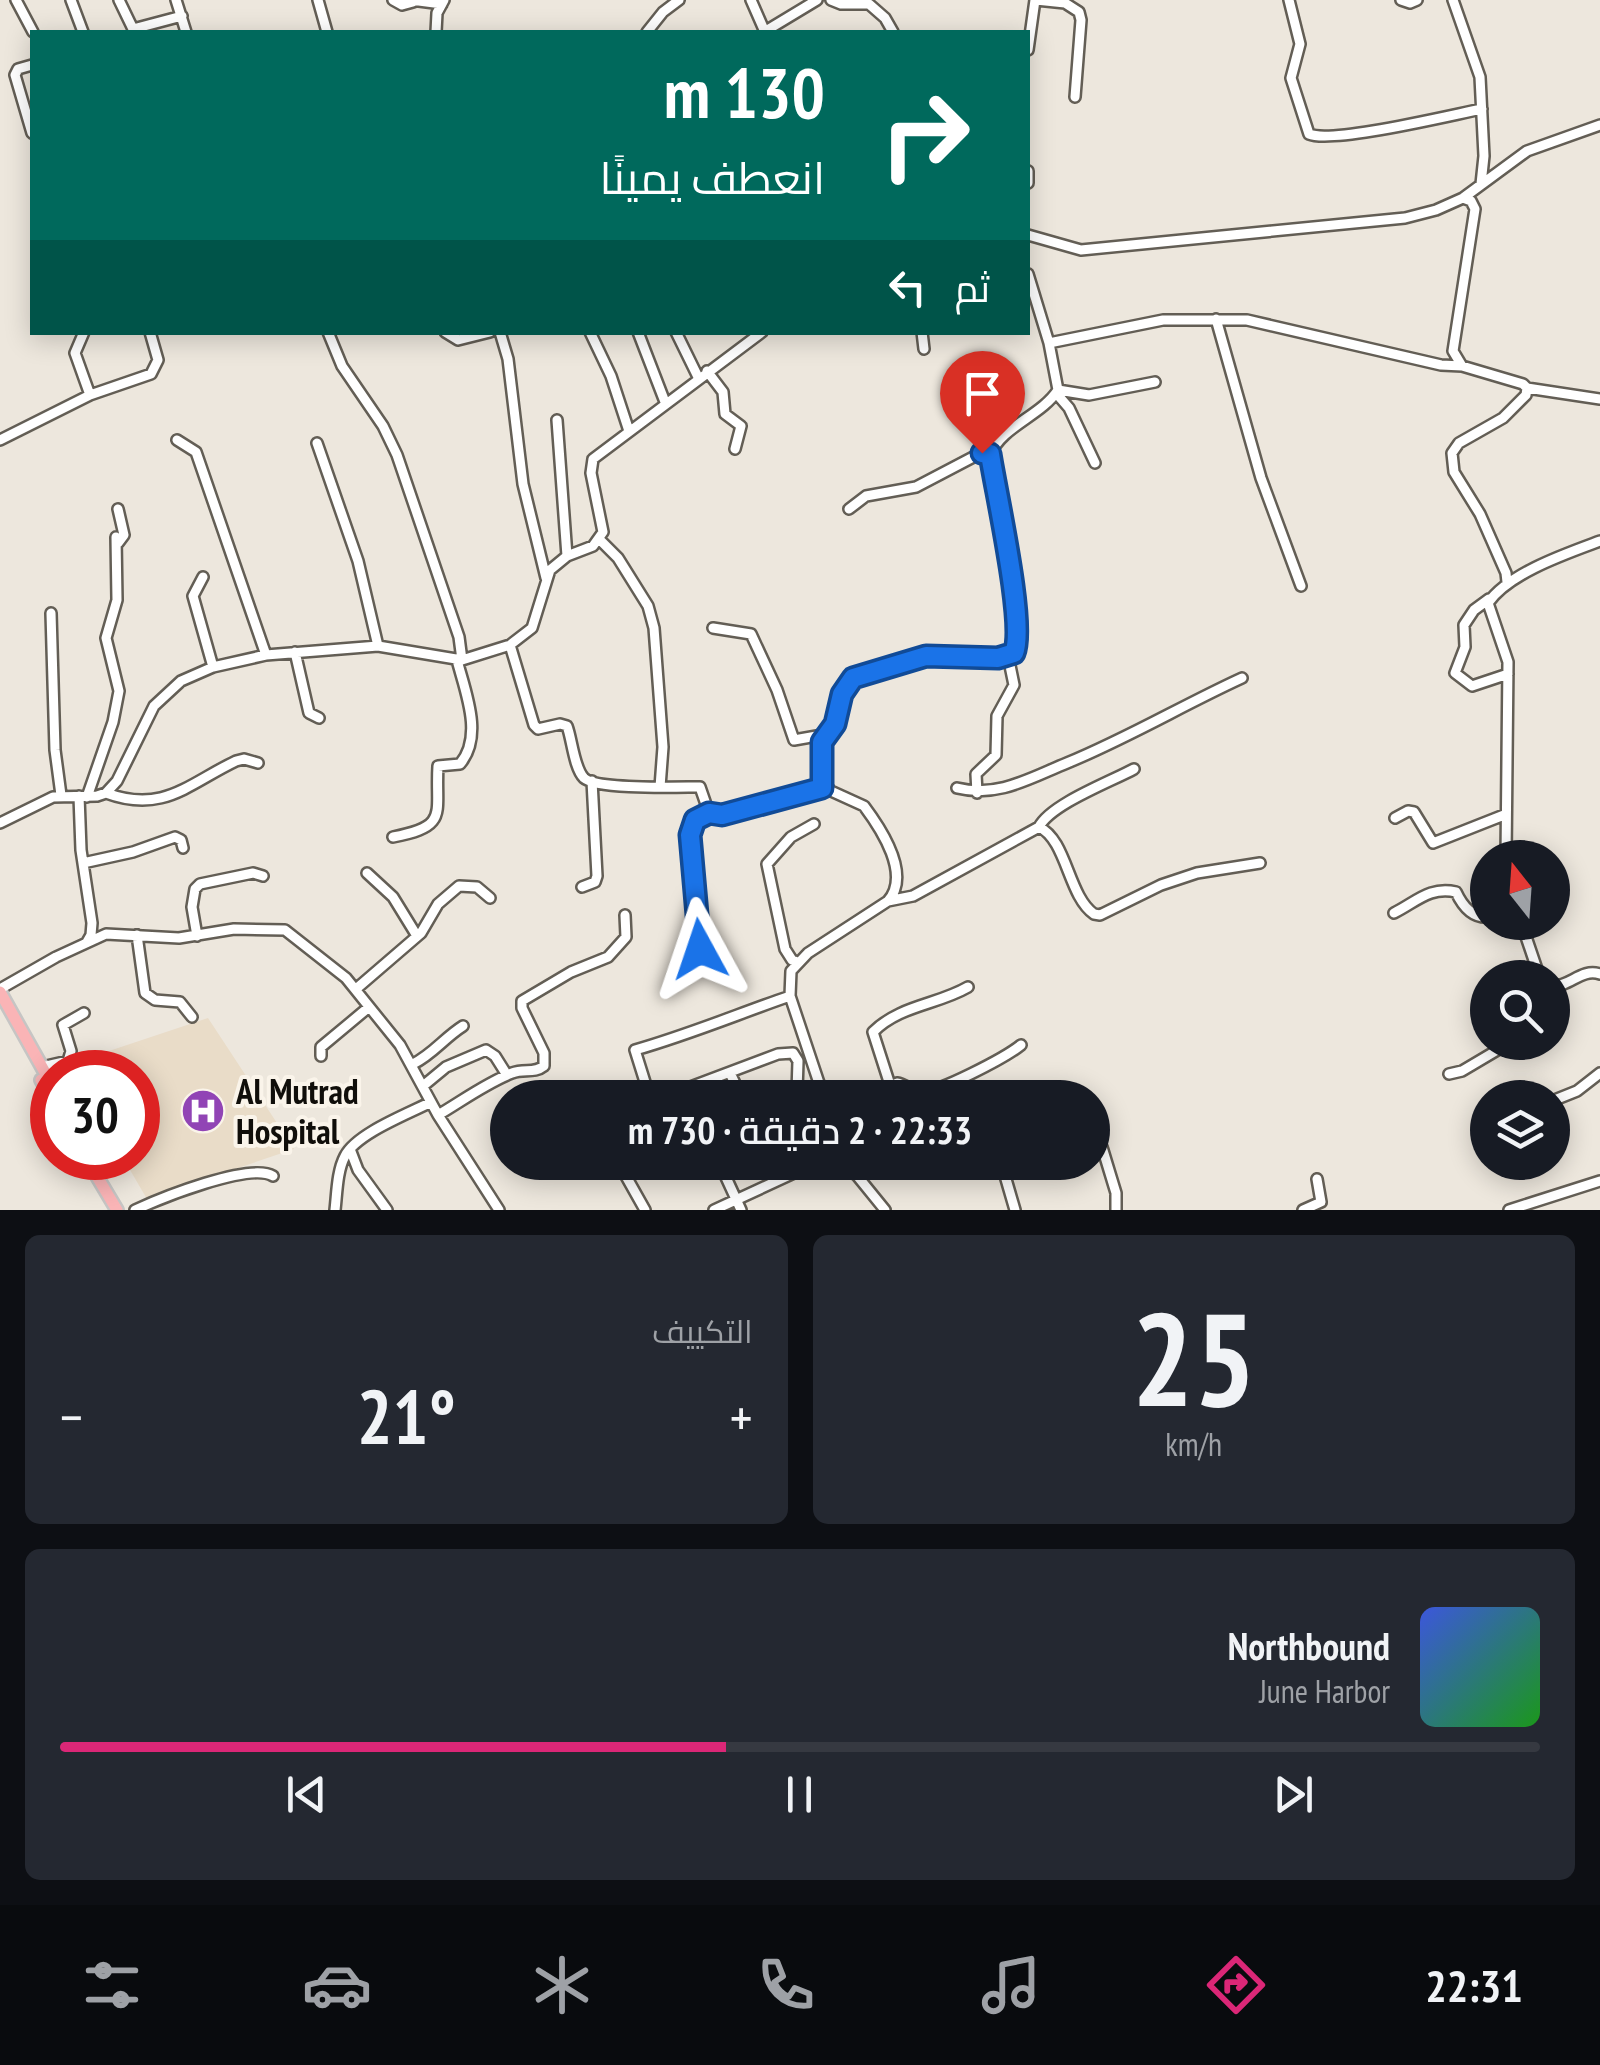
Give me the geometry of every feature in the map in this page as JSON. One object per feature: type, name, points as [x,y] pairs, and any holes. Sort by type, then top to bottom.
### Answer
[{"type":"main road","points":[[0,990],[32,1050]]},
{"type":"main road","points":[[0,1007],[30,1060]]},
{"type":"main road","points":[[99,1180],[117,1210]]},
{"type":"main road","points":[[108,1180],[126,1210]]},
{"type":"street","points":[[16,0],[32,30]]},
{"type":"street","points":[[72,0],[82,30]]},
{"type":"street","points":[[119,0],[133,29],[182,16]]},
{"type":"street","points":[[176,0],[186,30]]},
{"type":"street","points":[[318,0],[326,30]]},
{"type":"street","points":[[393,0],[402,5],[412,1],[443,2],[437,13],[436,30]]},
{"type":"street","points":[[649,30],[679,0]]},
{"type":"street","points":[[751,0],[764,30]]},
{"type":"street","points":[[768,30],[817,0]]},
{"type":"street","points":[[831,0],[869,4],[893,30]]},
{"type":"street","points":[[1030,38],[1036,0],[1074,6],[1079,12],[1075,97]]},
{"type":"street","points":[[1289,0],[1300,44],[1291,78],[1308,134],[1320,137],[1388,128],[1482,108]]},
{"type":"street","points":[[1401,0],[1417,0]]},
{"type":"street","points":[[1453,0],[1480,77],[1484,156],[1481,184]]},
{"type":"street","points":[[30,66],[18,69],[15,75],[30,126]]},
{"type":"street","points":[[1030,236],[1081,250],[1405,218],[1463,198],[1527,151],[1600,126]]},
{"type":"street","points":[[1462,366],[1452,348],[1475,209],[1472,200],[1463,198]]},
{"type":"street","points":[[1030,280],[1050,343],[1057,391],[1096,463]]},
{"type":"street","points":[[1216,319],[1261,478],[1301,586]]},
{"type":"street","points":[[1050,343],[1164,320],[1268,323],[1442,365],[1462,366],[1526,388],[1600,399]]},
{"type":"street","points":[[83,335],[75,353],[90,396]]},
{"type":"street","points":[[0,440],[90,396],[156,370],[158,360],[151,335]]},
{"type":"street","points":[[329,335],[349,378],[383,426],[397,455],[459,637],[470,716],[466,755],[460,764],[438,766],[440,809],[434,821],[418,832],[393,836]]},
{"type":"street","points":[[450,335],[458,340],[478,335]]},
{"type":"street","points":[[501,335],[508,359],[524,484],[546,578]]},
{"type":"street","points":[[591,335],[611,376],[629,432]]},
{"type":"street","points":[[639,335],[665,402]]},
{"type":"street","points":[[678,335],[703,375],[723,392],[725,414],[741,426],[735,449]]},
{"type":"street","points":[[600,540],[602,521],[590,465],[593,459],[755,335]]},
{"type":"street","points":[[922,335],[924,349]]},
{"type":"street","points":[[1057,391],[1089,396],[1155,382]]},
{"type":"street","points":[[1507,582],[1480,514],[1454,472],[1452,453],[1459,442],[1502,418],[1526,396],[1526,388]]},
{"type":"street","points":[[819,1080],[790,996],[791,972],[797,962],[898,891],[898,876],[872,817],[864,806],[831,791],[824,783],[820,752],[837,719],[846,686],[853,678],[942,654],[1014,653],[1018,631],[990,454],[1000,440],[1039,412],[1057,391]]},
{"type":"street","points":[[557,420],[567,556]]},
{"type":"street","points":[[177,440],[196,452],[266,655]]},
{"type":"street","points":[[317,443],[358,561],[378,646]]},
{"type":"street","points":[[849,509],[866,496],[916,487],[979,454],[990,454]]},
{"type":"street","points":[[87,942],[92,935],[92,923],[83,863],[83,796],[113,722],[119,690],[106,638],[117,605],[116,541],[124,535],[118,510]]},
{"type":"street","points":[[106,793],[117,780],[154,706],[182,681],[213,668],[266,655],[378,646],[460,660],[510,645],[532,628],[546,578],[555,564],[600,540]]},
{"type":"street","points":[[600,540],[618,558],[651,617],[663,746],[660,787]]},
{"type":"street","points":[[1508,674],[1472,686],[1456,673],[1465,647],[1464,625],[1474,610],[1507,582],[1600,541]]},
{"type":"street","points":[[204,577],[193,596],[213,668]]},
{"type":"street","points":[[1492,596],[1488,610],[1508,662],[1505,840]]},
{"type":"street","points":[[51,613],[61,796]]},
{"type":"street","points":[[713,628],[751,634],[777,690],[794,740],[828,734]]},
{"type":"street","points":[[510,645],[534,725],[538,729],[566,724],[580,772],[592,782],[612,786],[702,788],[709,813]]},
{"type":"street","points":[[295,652],[308,713],[319,718]]},
{"type":"street","points":[[977,793],[976,774],[996,754],[997,716],[1014,685],[1008,656]]},
{"type":"street","points":[[957,788],[977,793],[1020,784],[1092,755],[1242,678]]},
{"type":"street","points":[[0,823],[61,796],[106,793],[128,800],[162,800],[236,761],[258,763]]},
{"type":"street","points":[[888,901],[913,896],[1039,827],[1050,813],[1134,769]]},
{"type":"street","points":[[582,886],[595,882],[598,876],[592,782]]},
{"type":"street","points":[[700,949],[692,824],[709,813],[722,815],[796,796],[820,789],[824,783]]},
{"type":"street","points":[[1395,818],[1414,812],[1433,843],[1504,815]]},
{"type":"street","points":[[797,962],[786,949],[776,919],[767,864],[791,837],[814,824]]},
{"type":"street","points":[[1039,827],[1052,838],[1081,900],[1100,915],[1196,874],[1260,863]]},
{"type":"street","points":[[83,863],[133,852],[175,837],[181,840],[183,848]]},
{"type":"street","points":[[196,936],[192,906],[200,884],[253,873],[264,876]]},
{"type":"street","points":[[367,873],[393,897],[418,936]]},
{"type":"street","points":[[356,989],[418,936],[441,900],[459,886],[477,887],[490,898]]},
{"type":"street","points":[[1394,912],[1420,896],[1442,889],[1456,892],[1470,911]]},
{"type":"street","points":[[438,1116],[506,1075],[520,1070],[536,1071],[546,1062],[522,1001],[614,952],[626,937],[624,914]]},
{"type":"street","points":[[92,923],[106,934]]},
{"type":"street","points":[[0,990],[106,934],[196,936],[225,929],[285,930],[332,964],[369,1006],[412,1064],[438,1116],[499,1210]]},
{"type":"street","points":[[137,936],[145,992],[155,1000],[180,1002],[192,1017]]},
{"type":"street","points":[[1570,980],[1581,974],[1600,974]]},
{"type":"street","points":[[888,1080],[873,1032],[910,1007],[950,997],[968,987]]},
{"type":"street","points":[[645,1080],[636,1050],[692,1034],[790,996]]},
{"type":"street","points":[[321,1056],[320,1047],[369,1006]]},
{"type":"street","points":[[71,1050],[62,1026],[84,1013]]},
{"type":"street","points":[[412,1064],[439,1048],[448,1034],[463,1026]]},
{"type":"street","points":[[955,1080],[990,1066],[1021,1045]]},
{"type":"street","points":[[422,1086],[441,1070],[475,1057],[482,1050],[493,1053],[506,1075]]},
{"type":"street","points":[[711,1080],[778,1054],[793,1053],[798,1061],[797,1080]]},
{"type":"street","points":[[1449,1074],[1480,1060]]},
{"type":"street","points":[[730,1073],[733,1080]]},
{"type":"street","points":[[1570,1094],[1600,1073]]},
{"type":"street","points":[[335,1210],[342,1162],[350,1149],[431,1102]]},
{"type":"street","points":[[350,1149],[358,1170],[387,1210]]},
{"type":"street","points":[[135,1210],[247,1173],[267,1172],[273,1176]]},
{"type":"street","points":[[1110,1173],[1116,1210]]},
{"type":"street","points":[[1303,1210],[1321,1202],[1317,1179]]},
{"type":"street","points":[[628,1180],[646,1210]]},
{"type":"street","points":[[728,1180],[740,1205]]},
{"type":"street","points":[[714,1210],[740,1205],[785,1180]]},
{"type":"street","points":[[860,1180],[885,1210]]},
{"type":"street","points":[[1006,1180],[1015,1210]]},
{"type":"street","points":[[1509,1210],[1600,1181]]},
{"type":"shaded area","name":"Al Mutrad Hospital","points":[[208,1018],[294,1149],[147,1199],[136,1180],[160,1180],[160,1050],[112,1050]]},
{"type":"place","name":"Al Mutrad Hospital","points":[[203,1111]]},
{"type":"route","points":[[700,949],[690,835],[695,820],[709,813],[722,815],[822,788],[822,742],[835,724],[842,694],[853,678],[926,656],[998,658],[1014,653],[1018,644],[1017,615],[990,454],[982,453]]}]
